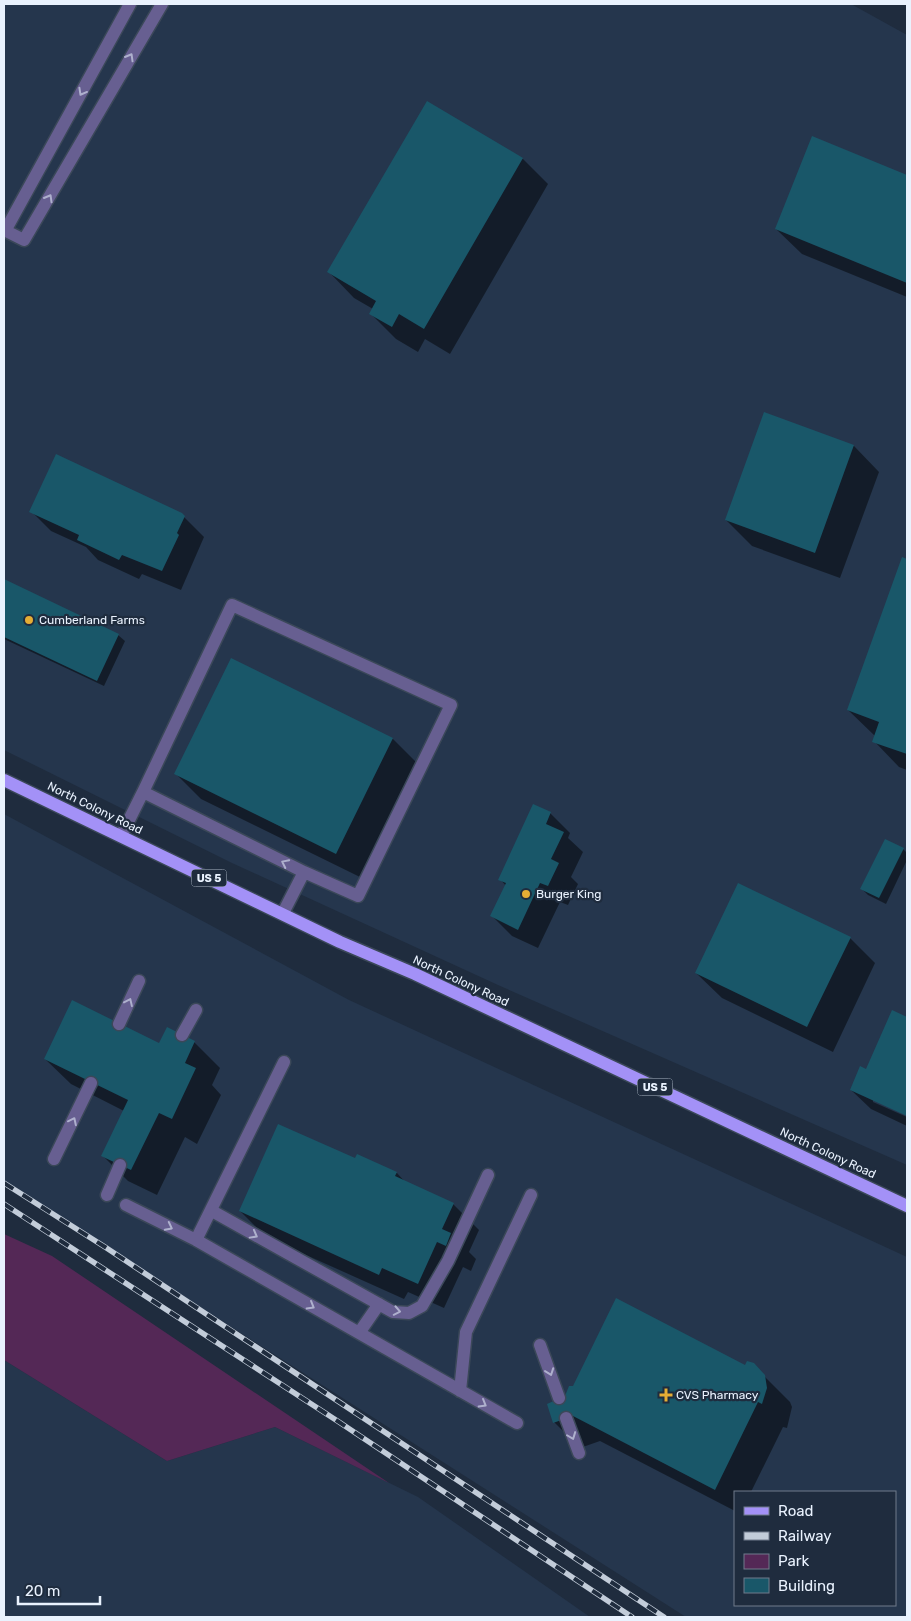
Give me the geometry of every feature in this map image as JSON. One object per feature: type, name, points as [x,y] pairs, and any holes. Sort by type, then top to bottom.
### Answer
[{"type":"main road","name":"North Colony Road","points":[[4,780],[283,912],[340,942],[432,982],[907,1206]]},
{"type":"lane","points":[[130,4],[5,230],[24,240],[162,4]]},
{"type":"lane","points":[[121,836],[232,605],[451,705],[358,896],[304,872],[143,792]]},
{"type":"lane","points":[[283,912],[304,872]]},
{"type":"lane","points":[[119,1024],[139,981]]},
{"type":"lane","points":[[182,1035],[196,1010]]},
{"type":"lane","points":[[196,1240],[284,1062]]},
{"type":"lane","points":[[54,1159],[91,1083]]},
{"type":"lane","points":[[107,1195],[120,1165]]},
{"type":"lane","points":[[212,1211],[393,1312],[409,1313],[422,1306],[448,1261],[488,1175]]},
{"type":"lane","points":[[460,1391],[466,1332],[531,1195]]},
{"type":"lane","points":[[126,1205],[196,1240],[517,1423]]},
{"type":"lane","points":[[359,1333],[379,1304]]},
{"type":"lane","points":[[540,1345],[560,1398]]},
{"type":"lane","points":[[566,1418],[579,1453]]},
{"type":"shaded area","points":[[4,4],[851,4],[907,35],[907,1165],[498,985],[232,863],[4,750]]},
{"type":"shaded area","points":[[4,814],[349,1000],[907,1257],[907,1617],[686,1617],[4,1182]]},
{"type":"shaded area","points":[[4,1360],[167,1461],[275,1427],[418,1497],[590,1617],[4,1617]]},
{"type":"green space","points":[[4,1234],[52,1256],[389,1483],[275,1427],[167,1461],[4,1360]]},
{"type":"building","points":[[427,101],[523,158],[424,329],[399,314],[392,327],[369,314],[376,301],[327,272]]},
{"type":"building","points":[[812,136],[907,175],[907,283],[775,229]]},
{"type":"building","points":[[764,412],[854,445],[815,553],[725,520]]},
{"type":"building","points":[[56,454],[185,516],[177,533],[179,535],[162,571],[122,555],[119,560],[77,540],[79,535],[29,512]]},
{"type":"building","points":[[902,557],[907,559],[907,754],[872,742],[879,722],[847,710]]},
{"type":"building","points":[[4,579],[119,634],[97,681],[4,637]]},
{"type":"building","points":[[231,658],[393,738],[336,854],[174,774]]},
{"type":"building","points":[[533,804],[551,812],[546,824],[564,832],[551,859],[559,863],[548,886],[540,883],[518,930],[490,916],[506,883],[498,880]]},
{"type":"building","points":[[885,839],[904,848],[879,898],[860,889]]},
{"type":"building","points":[[738,883],[851,937],[807,1027],[695,973]]},
{"type":"building","points":[[72,1000],[159,1043],[167,1027],[195,1041],[185,1063],[196,1068],[172,1119],[159,1113],[131,1170],[101,1156],[128,1100],[44,1059]]},
{"type":"building","points":[[892,1010],[907,1017],[907,1116],[850,1090],[860,1066],[866,1069]]},
{"type":"building","points":[[278,1124],[355,1158],[357,1154],[397,1172],[395,1176],[454,1203],[442,1229],[451,1233],[446,1246],[437,1242],[418,1284],[382,1268],[379,1275],[239,1211]]},
{"type":"building","name":"CVS Pharmacy","points":[[616,1298],[745,1365],[747,1361],[754,1363],[765,1375],[767,1388],[762,1404],[758,1402],[715,1490],[573,1416],[553,1423],[547,1404],[565,1396],[569,1386],[573,1386]]},
{"type":"railway","points":[[4,1183],[105,1247],[664,1617]]},
{"type":"railway","points":[[4,1204],[339,1422],[632,1617]]},
{"type":"place","name":"Cumberland Farms","points":[[29,620]]},
{"type":"place","name":"Burger King","points":[[526,894]]},
{"type":"place","name":"CVS Pharmacy","points":[[666,1395]]}]
